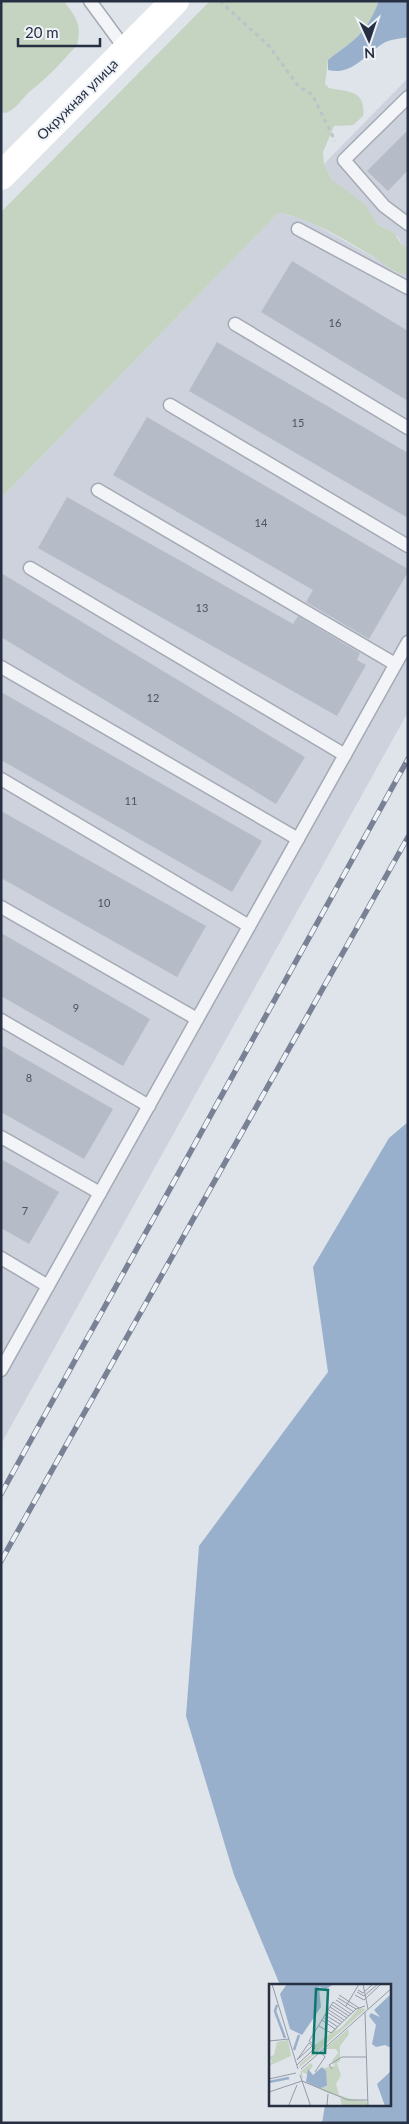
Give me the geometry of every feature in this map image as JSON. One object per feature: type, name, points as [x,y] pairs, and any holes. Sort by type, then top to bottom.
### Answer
[{"type":"main road","name":"Окружная улица","points":[[1,176],[175,1]]},
{"type":"lane","points":[[90,1],[126,50]]},
{"type":"lane","points":[[408,97],[344,160],[384,206],[408,224]]},
{"type":"lane","points":[[298,230],[408,288]]},
{"type":"lane","points":[[235,324],[408,428]]},
{"type":"lane","points":[[170,405],[408,546]]},
{"type":"lane","points":[[98,490],[395,664]]},
{"type":"lane","points":[[30,568],[345,754]]},
{"type":"lane","points":[[1,1370],[408,642]]},
{"type":"lane","points":[[1,667],[298,839]]},
{"type":"lane","points":[[1,779],[249,926]]},
{"type":"lane","points":[[1,907],[197,1019]]},
{"type":"lane","points":[[1,1020],[149,1106]]},
{"type":"lane","points":[[1,1136],[100,1193]]},
{"type":"lane","points":[[1,1258],[48,1286]]},
{"type":"path","points":[[220,1],[269,46],[299,87],[312,94],[344,160]]},
{"type":"shaded area","points":[[408,78],[408,247],[402,245],[399,238],[378,225],[365,204],[338,186],[332,180],[324,164]]},
{"type":"shaded area","points":[[278,213],[297,217],[314,224],[380,261],[395,272],[408,275],[408,712],[1,1444],[1,498]]},
{"type":"green space","points":[[1,1],[64,1],[77,21],[79,31],[77,45],[54,70],[6,113],[1,112]]},
{"type":"green space","points":[[210,1],[379,1],[373,17],[363,33],[328,60],[325,84],[329,88],[349,92],[359,97],[362,101],[363,116],[353,125],[334,126],[323,152],[324,164],[332,180],[365,204],[378,225],[393,232],[402,245],[408,247],[408,275],[394,271],[374,257],[315,224],[290,215],[278,213],[1,498],[1,212]]},
{"type":"water","points":[[379,1],[408,1],[408,37],[385,42],[350,68],[336,71],[328,70],[328,60],[359,35],[369,22]]},
{"type":"water","points":[[408,1122],[408,2123],[322,2123],[325,2106],[392,2106],[392,1984],[280,1984],[234,1875],[186,1716],[199,1546],[328,1372],[313,1267],[389,1138]]},
{"type":"building","points":[[408,130],[408,170],[388,191],[367,171]]},
{"type":"building","points":[[292,261],[408,331],[408,401],[261,312]]},
{"type":"building","points":[[217,342],[408,453],[408,518],[189,391]]},
{"type":"building","points":[[147,417],[408,569],[369,639],[306,602],[313,590],[113,475]]},
{"type":"building","points":[[67,497],[293,624],[298,616],[360,653],[357,660],[366,665],[337,716],[38,548]]},
{"type":"building","points":[[1,573],[305,757],[276,804],[1,637]]},
{"type":"building","points":[[1,692],[262,841],[232,892],[1,760]]},
{"type":"building","points":[[1,811],[206,926],[177,977],[1,878]]},
{"type":"building","points":[[1,933],[150,1019],[123,1066],[1,996]]},
{"type":"building","points":[[1,1045],[113,1109],[84,1159],[1,1112]]},
{"type":"building","points":[[1,1159],[59,1192],[29,1244],[1,1228]]},
{"type":"railway","points":[[1,1494],[408,759]]},
{"type":"railway","points":[[1,1561],[408,837]]}]
